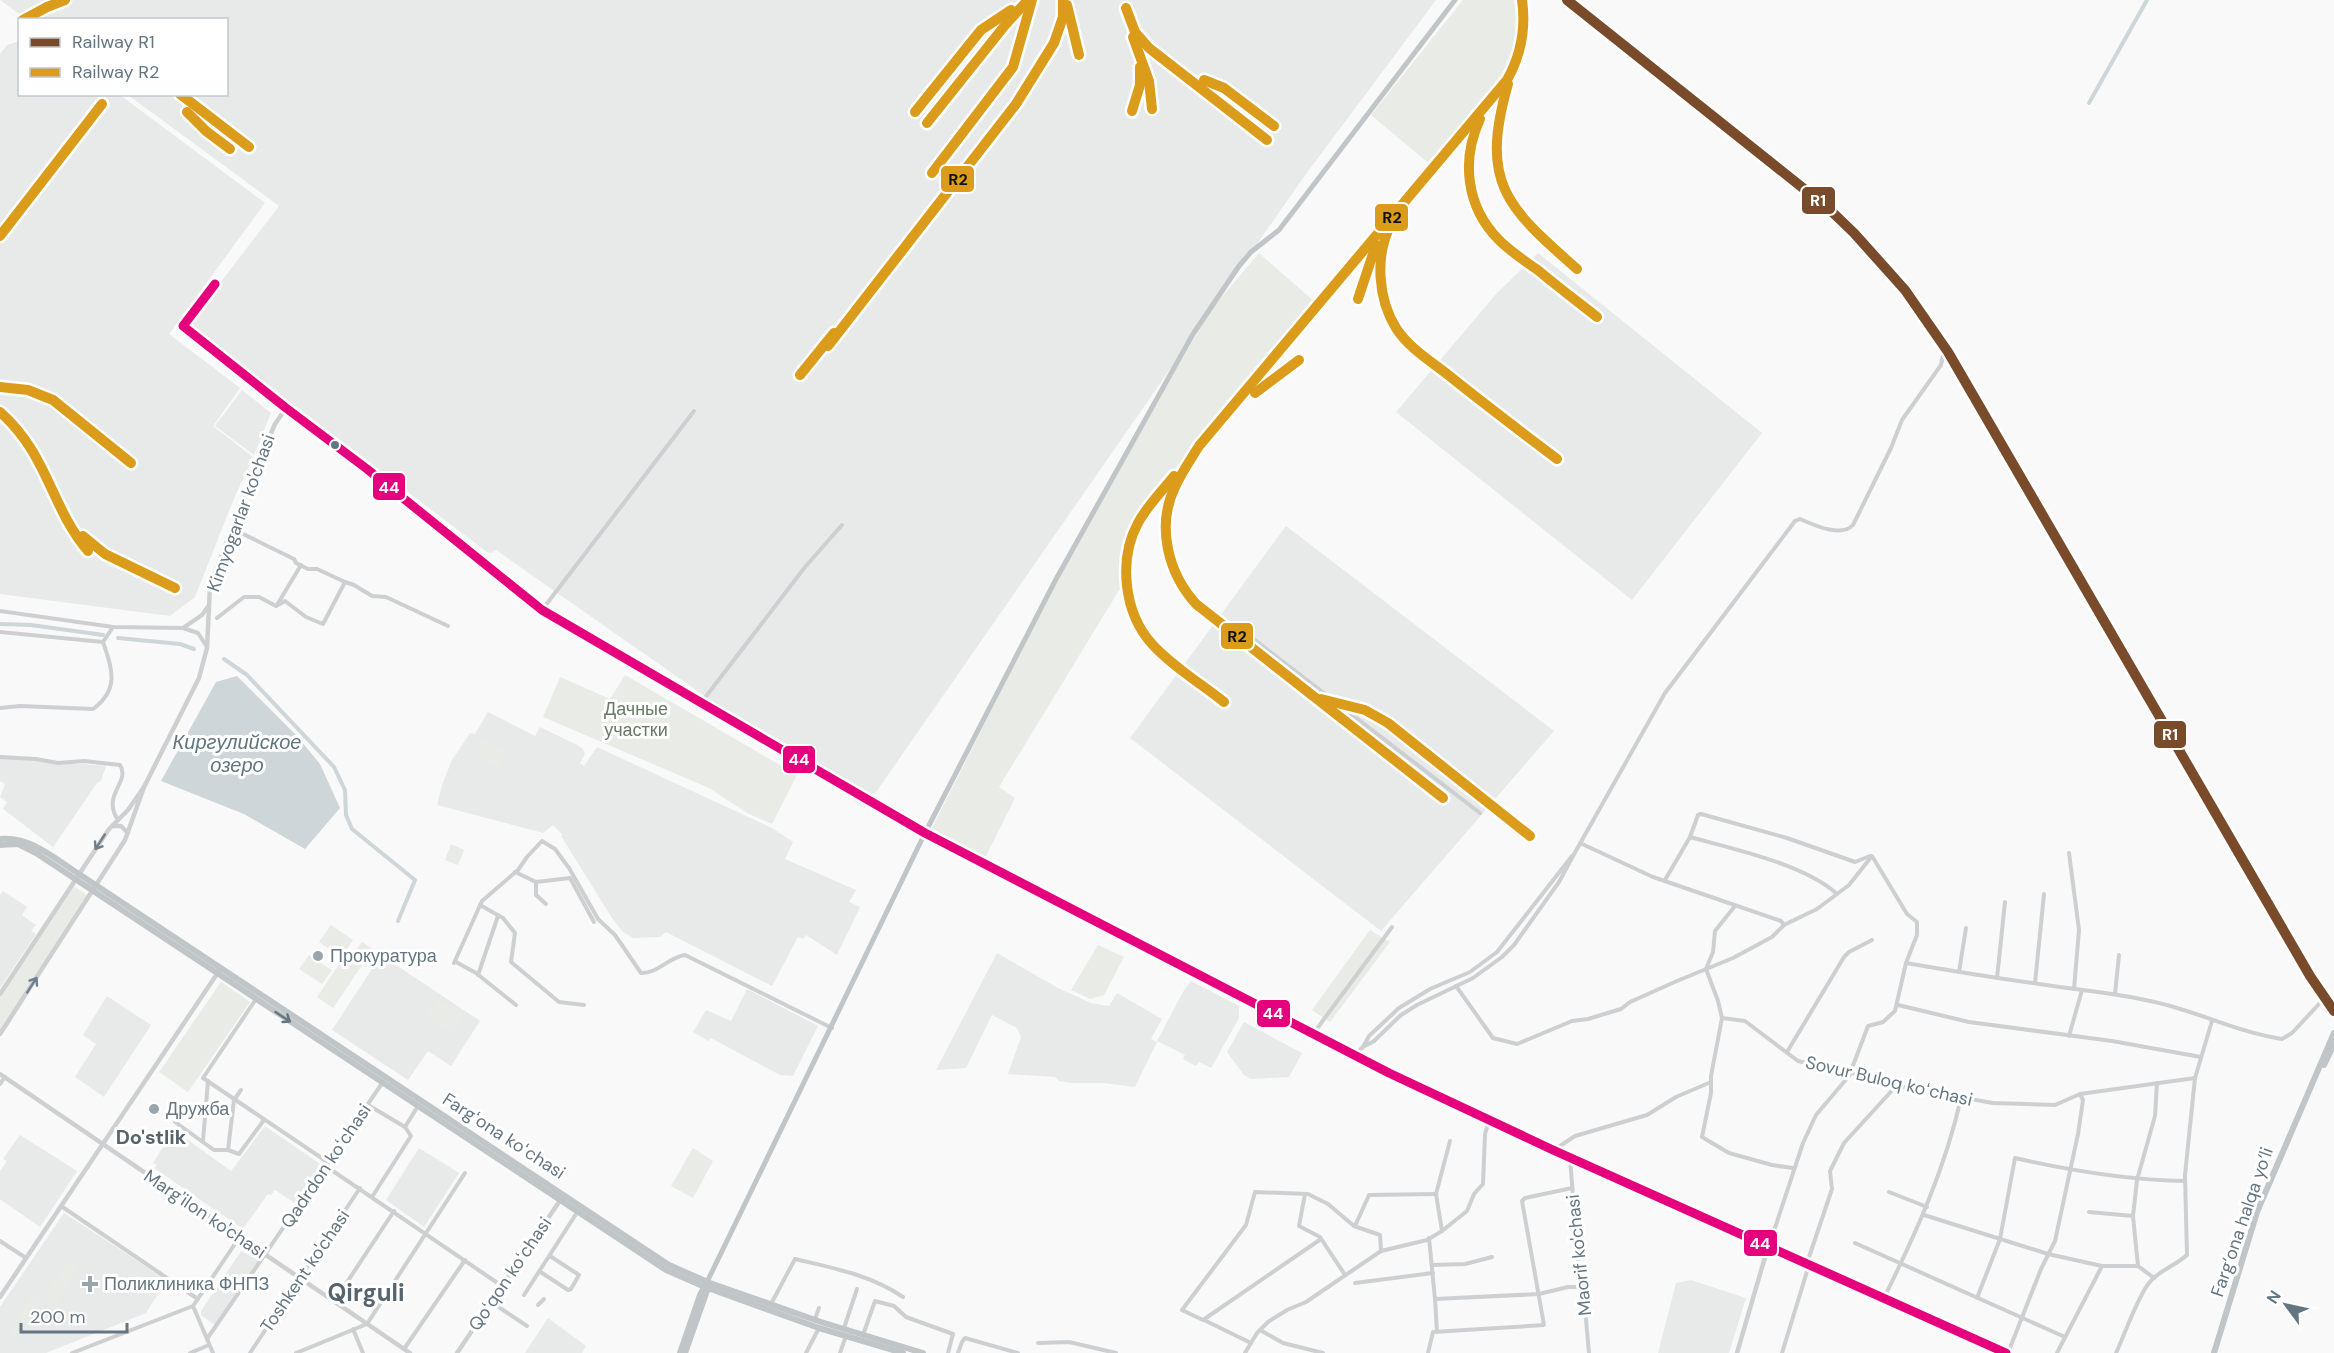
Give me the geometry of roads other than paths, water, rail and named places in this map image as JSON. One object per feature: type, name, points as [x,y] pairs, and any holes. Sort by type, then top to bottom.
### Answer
[{"type":"main road","points":[[685,1353],[713,1271],[925,833],[1055,581],[1193,334],[1239,266],[1251,252],[1279,230],[1455,0]]},
{"type":"main road","points":[[925,833],[1353,1056],[1570,1158],[2007,1353]]},
{"type":"main road","points":[[0,839],[12,838],[25,841],[77,877]]},
{"type":"main road","points":[[0,845],[24,846],[77,877]]},
{"type":"main road","name":"Fargʻona koʻchasi","points":[[77,877],[562,1197],[578,1211],[666,1270],[819,1328],[863,1335],[923,1353]]},
{"type":"main road","name":"Fargʻona koʻchasi","points":[[219,970],[256,999],[418,1106],[680,1271],[707,1285],[815,1320],[845,1332],[879,1350],[903,1353]]},
{"type":"main road","name":"Farg‘ona halqa yo‘li","points":[[2214,1353],[2257,1212],[2334,1033]]},
{"type":"main road","name":"Farg‘ona halqa yo‘li","points":[[2304,1102],[2334,1044]]},
{"type":"main road","points":[[680,1353],[700,1294],[707,1285]]},
{"type":"street","points":[[1353,1056],[1417,1005],[1489,969],[1514,945],[1561,879],[1665,693],[1795,521],[1800,519],[1841,531],[1848,530],[1853,525],[1891,448],[1902,420],[1941,365],[1944,350],[1875,258],[1824,208],[1764,158],[1686,102]]},
{"type":"street","points":[[214,284],[183,326],[367,469],[542,610],[925,833]]},
{"type":"street","name":"Kimyogarlar ko'chasi","points":[[0,1034],[95,889],[128,833],[144,787],[199,678],[207,648],[210,586],[274,424],[286,408]]},
{"type":"street","points":[[542,610],[694,411]]},
{"type":"street","points":[[701,703],[805,567],[842,525]]},
{"type":"street","points":[[239,532],[294,559],[296,563],[309,569],[317,569],[354,585],[372,596],[386,597],[448,626]]},
{"type":"street","points":[[276,606],[301,565]]},
{"type":"street","points":[[276,606],[285,601],[306,617],[323,624],[345,582]]},
{"type":"street","points":[[217,618],[244,597],[259,597],[276,606]]},
{"type":"street","points":[[183,628],[202,615],[209,604]]},
{"type":"street","points":[[0,611],[112,627],[183,628],[198,633],[207,648]]},
{"type":"street","points":[[0,708],[20,706],[93,709],[106,695],[113,673],[103,642],[112,627]]},
{"type":"street","points":[[0,632],[103,642]]},
{"type":"street","points":[[1247,634],[1480,813]]},
{"type":"street","points":[[0,757],[58,763],[84,760],[120,765],[123,770],[122,776],[112,803],[113,812],[118,820]]},
{"type":"street","name":"Kimyogarlar ko'chasi","points":[[0,993],[111,826],[144,787]]},
{"type":"street","points":[[1665,880],[1690,837],[1698,815],[1701,814],[1787,838],[1855,862],[1872,856]]},
{"type":"street","points":[[111,826],[121,826],[128,833]]},
{"type":"street","points":[[1690,837],[1803,873],[1837,894]]},
{"type":"street","points":[[516,1005],[478,975],[455,963],[480,905],[518,870],[542,841],[549,844],[569,868],[598,919],[615,935],[644,974],[662,966],[676,956],[685,956],[832,1029]]},
{"type":"street","points":[[1580,843],[1665,880],[1782,921],[1784,926]]},
{"type":"street","points":[[2069,853],[2079,930],[2074,989]]},
{"type":"street","points":[[1363,1047],[1369,1036],[1399,1008],[1430,989],[1470,972],[1484,963],[1508,940],[1572,856]]},
{"type":"street","points":[[1456,986],[1493,1038],[1517,1044],[1572,1021],[1621,1009],[1630,1002],[1733,958],[1772,937],[1784,926],[1817,909],[1849,885],[1872,856]]},
{"type":"street","points":[[1737,1353],[1793,1168],[1816,1115],[1849,1074],[1868,1026],[1883,1022],[1892,1016],[1898,1005],[1906,963],[1917,935],[1917,922],[1907,914],[1872,856]]},
{"type":"street","points":[[514,872],[536,882],[570,878],[594,922]]},
{"type":"street","points":[[1556,876],[1561,879]]},
{"type":"street","points":[[536,882],[536,895],[546,904]]},
{"type":"street","points":[[2035,983],[2044,894]]},
{"type":"street","points":[[1997,978],[2005,902]]},
{"type":"street","points":[[480,905],[498,916],[515,933],[511,962],[559,1002],[584,1005]]},
{"type":"street","points":[[1735,906],[1715,931],[1713,952],[1706,969],[1722,1018],[1702,1137],[1729,1153],[1772,1165],[1793,1168]]},
{"type":"street","points":[[478,975],[498,916]]},
{"type":"street","points":[[1313,1034],[1392,927]]},
{"type":"street","points":[[1959,972],[1966,928]]},
{"type":"street","points":[[1787,1052],[1844,957],[1872,940]]},
{"type":"street","points":[[2115,994],[2119,955]]},
{"type":"street","points":[[1906,963],[2115,994],[2177,1006],[2212,1021],[2266,1037],[2282,1039],[2292,1033],[2320,1003],[2325,1003],[2334,1015]]},
{"type":"street","points":[[0,1297],[219,970]]},
{"type":"street","points":[[1470,972],[1473,978]]},
{"type":"street","points":[[2069,1036],[2082,990]]},
{"type":"street","points":[[256,999],[203,1078],[502,1286]]},
{"type":"street","points":[[1898,1005],[1970,1022],[2202,1057]]},
{"type":"street","name":"Sovur Buloq koʻchasi","points":[[1722,1018],[1745,1021],[1798,1061],[1880,1079],[1897,1085],[1993,1103],[2055,1106],[2080,1094],[2195,1078]]},
{"type":"street","points":[[2116,1353],[2147,1284],[2163,1269],[2187,1255],[2185,1181],[2195,1078],[2212,1021]]},
{"type":"street","points":[[0,1084],[2,1076]]},
{"type":"street","name":"Marg'ilon ko'chasi","points":[[2,1076],[408,1352]]},
{"type":"street","points":[[202,1142],[208,1082]]},
{"type":"street","name":"Qadrdon koʻchasi","points":[[207,1339],[383,1082]]},
{"type":"street","points":[[1553,1150],[1575,1136],[1647,1115],[1677,1097],[1711,1082]]},
{"type":"street","points":[[2138,1266],[2133,1216],[2137,1180],[2155,1116],[2157,1083]]},
{"type":"street","points":[[1782,1353],[1832,1189],[1830,1171],[1844,1143],[1897,1085]]},
{"type":"street","points":[[228,1150],[234,1100],[241,1090]]},
{"type":"street","points":[[2007,1353],[2055,1241],[2083,1100],[2080,1094]]},
{"type":"street","points":[[1884,1298],[1924,1215],[1952,1137],[1961,1098]]},
{"type":"street","points":[[368,1105],[405,1127],[411,1136],[372,1197]]},
{"type":"street","points":[[405,1127],[418,1106]]},
{"type":"street","points":[[175,1122],[214,1150],[228,1150],[239,1154],[264,1120]]},
{"type":"street","points":[[1245,1353],[1260,1330],[1287,1310],[1306,1302],[1382,1251],[1429,1238],[1442,1231],[1467,1211],[1474,1194],[1483,1184],[1485,1134],[1489,1121]]},
{"type":"street","points":[[1442,1231],[1436,1194],[1450,1141]]},
{"type":"street","name":"Maorif ko'chasi","points":[[1570,1158],[1589,1353]]},
{"type":"street","points":[[1977,1298],[2000,1239],[2015,1158],[2070,1170],[2137,1180],[2185,1181]]},
{"type":"street","points":[[296,1353],[366,1324],[465,1173]]},
{"type":"street","name":"Toshkent ko'chasi","points":[[250,1353],[360,1188]]},
{"type":"street","points":[[1428,1353],[1433,1332],[1544,1325],[1522,1201],[1525,1198],[1572,1188]]},
{"type":"street","points":[[1251,1343],[1182,1310],[1246,1225],[1255,1192],[1305,1194],[1328,1204],[1355,1226],[1380,1235],[1382,1251]]},
{"type":"street","points":[[1889,1192],[1927,1207]]},
{"type":"street","points":[[1305,1194],[1299,1226],[1321,1239],[1345,1275]]},
{"type":"street","points":[[1355,1226],[1369,1195],[1436,1194]]},
{"type":"street","name":"Qoʻqon koʻchasi","points":[[457,1353],[562,1197]]},
{"type":"street","points":[[61,1206],[198,1299]]},
{"type":"street","points":[[334,1302],[394,1211]]},
{"type":"street","points":[[524,1295],[578,1211]]},
{"type":"street","points":[[2089,1212],[2133,1216]]},
{"type":"street","points":[[1924,1215],[2048,1254],[2102,1266],[2138,1266],[2154,1278]]},
{"type":"street","points":[[72,1353],[193,1306],[239,1238]]},
{"type":"street","points":[[1429,1238],[1437,1332]]},
{"type":"street","points":[[1203,1320],[1321,1239]]},
{"type":"street","points":[[0,1241],[26,1258]]},
{"type":"street","points":[[1855,1243],[2065,1337]]},
{"type":"street","points":[[539,1271],[568,1290],[572,1289],[579,1275],[549,1256]]},
{"type":"street","points":[[1432,1265],[1465,1264],[1492,1257]]},
{"type":"street","points":[[771,1305],[795,1259],[858,1274],[885,1285],[903,1297]]},
{"type":"street","points":[[408,1352],[465,1260]]},
{"type":"street","points":[[2058,1353],[2102,1266]]},
{"type":"street","points":[[1355,1283],[1433,1273]]},
{"type":"street","points":[[1435,1299],[1539,1294],[1568,1287],[1581,1287]]},
{"type":"street","points":[[840,1353],[857,1289]]},
{"type":"street","points":[[538,1305],[544,1299]]},
{"type":"street","points":[[863,1335],[876,1301],[894,1306],[906,1317],[954,1334],[948,1353]]},
{"type":"street","points":[[491,1302],[527,1326]]},
{"type":"street","points":[[193,1306],[213,1353]]},
{"type":"street","points":[[815,1320],[819,1308]]},
{"type":"street","points":[[807,1353],[819,1328]]},
{"type":"street","points":[[353,1329],[363,1353]]},
{"type":"street","points":[[1260,1330],[1283,1343],[1323,1353]]},
{"type":"street","points":[[958,1353],[965,1338],[1018,1353]]},
{"type":"street","points":[[1038,1343],[1069,1342],[1116,1353]]},
{"type":"street","points":[[190,1353],[209,1345]]},
{"type":"water","name":"Киргулийское озеро","points":[[237,676],[297,736],[320,764],[340,808],[305,849],[244,814],[161,781],[216,682]]},
{"type":"waterway","points":[[2089,103],[2147,0]]},
{"type":"waterway","points":[[0,624],[31,625],[103,635]]},
{"type":"waterway","points":[[118,638],[180,644],[194,649]]},
{"type":"waterway","points":[[224,659],[247,675],[334,767],[345,790],[346,815],[352,829],[415,880],[398,921]]},
{"type":"rail line","name":"R2","points":[[27,18],[65,0]]},
{"type":"rail line","name":"R2","points":[[927,123],[1028,0]]},
{"type":"rail line","name":"R2","points":[[932,173],[1013,67],[1032,0]]},
{"type":"rail line","name":"R2","points":[[828,346],[1016,104],[1054,43],[1063,17],[1063,0]]},
{"type":"rail line","name":"R2","points":[[1443,798],[1196,604],[1186,592],[1172,564],[1166,533],[1166,517],[1175,487],[1199,446],[1507,80],[1516,61],[1521,41],[1522,0]]},
{"type":"rail line","name":"R1","points":[[1567,0],[1828,208],[1854,233],[1905,290],[1948,352],[2310,976],[2334,1011]]},
{"type":"rail line","name":"R2","points":[[1067,5],[1079,55]]},
{"type":"rail line","name":"R2","points":[[1126,8],[1135,32],[1149,48],[1267,140]]},
{"type":"rail line","name":"R2","points":[[915,112],[981,30],[1011,10]]},
{"type":"rail line","name":"R2","points":[[1133,37],[1149,81],[1152,109]]},
{"type":"rail line","name":"R2","points":[[1132,111],[1140,85],[1140,67]]},
{"type":"rail line","name":"R2","points":[[1204,80],[1224,88],[1274,126]]},
{"type":"rail line","name":"R2","points":[[1508,84],[1500,118],[1497,145],[1499,169],[1505,190],[1516,209],[1532,227],[1577,269]]},
{"type":"rail line","name":"R2","points":[[183,96],[249,147]]},
{"type":"rail line","name":"R2","points":[[0,236],[102,104]]},
{"type":"rail line","name":"R2","points":[[187,112],[206,131],[230,149]]},
{"type":"rail line","name":"R2","points":[[1480,119],[1470,151],[1469,167],[1473,198],[1479,213],[1499,240],[1597,317]]},
{"type":"rail line","name":"R2","points":[[1390,226],[1382,251],[1381,278],[1385,304],[1396,328],[1420,353],[1557,459]]},
{"type":"rail line","name":"R2","points":[[1358,299],[1376,245]]},
{"type":"rail line","name":"R2","points":[[800,375],[834,333]]},
{"type":"rail line","name":"R2","points":[[1255,393],[1299,360]]},
{"type":"rail line","name":"R2","points":[[0,387],[28,390],[53,400],[131,463]]},
{"type":"rail line","name":"R2","points":[[0,412],[29,445],[65,517],[88,551]]},
{"type":"rail line","name":"R2","points":[[1174,476],[1146,511],[1132,538],[1126,569],[1130,602],[1135,617],[1152,644],[1177,667],[1224,702]]},
{"type":"rail line","name":"R2","points":[[83,536],[105,554],[175,588]]},
{"type":"rail line","name":"R2","points":[[1321,699],[1365,710],[1388,723],[1530,836]]},
{"type":"place","name":"Прокуратура","points":[[318,956]]},
{"type":"place","name":"Дружба","points":[[154,1109]]},
{"type":"place","name":"Поликлиника ФНПЗ","points":[[90,1284]]},
{"type":"district","name":"Do'stlik","points":[[151,1137]]},
{"type":"district","name":"Qirguli","points":[[366,1293]]},
{"type":"park label","name":"Дачные участки","points":[[636,719]]}]
